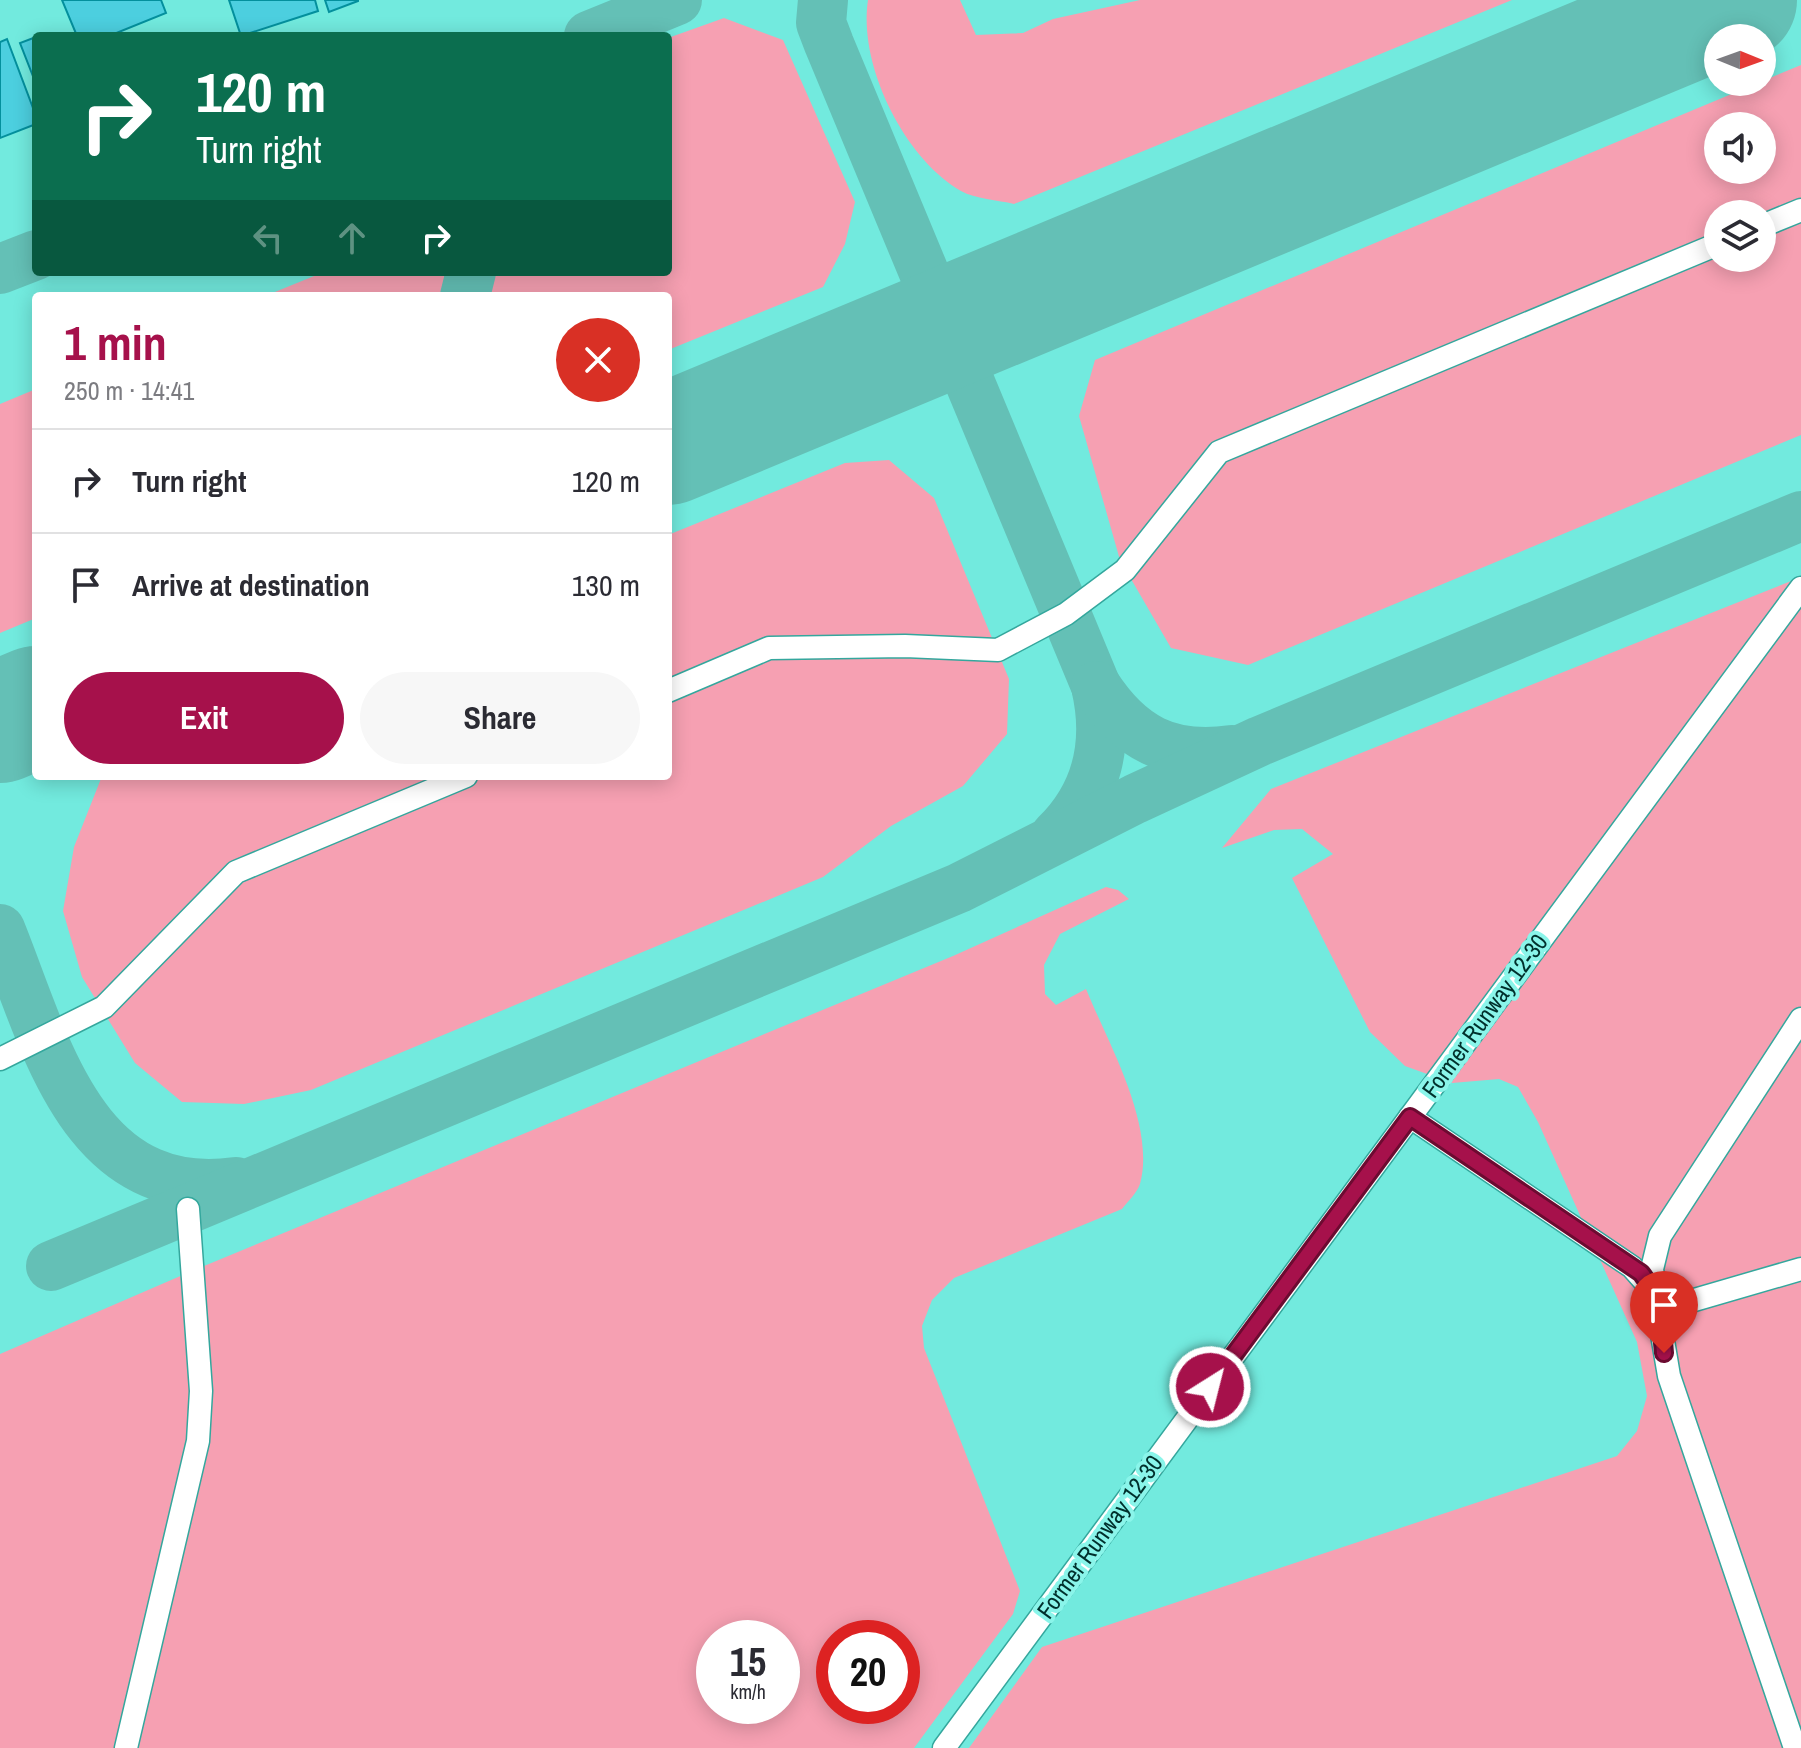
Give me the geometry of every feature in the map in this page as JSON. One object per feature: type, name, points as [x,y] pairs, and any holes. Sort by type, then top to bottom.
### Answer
[{"type":"lane","points":[[1776,220],[1801,210]]},
{"type":"lane","points":[[672,689],[769,648],[905,646],[998,650],[1066,614],[1125,570],[1219,452],[1704,250]]},
{"type":"lane","name":"Former Runway 12-30","points":[[944,1748],[1799,591]]},
{"type":"lane","points":[[0,1059],[104,1007],[236,872],[456,780]]},
{"type":"lane","points":[[1795,1748],[1669,1376],[1652,1269],[1660,1236],[1801,1019]]},
{"type":"lane","points":[[1410,1117],[1632,1267],[1658,1302]]},
{"type":"lane","points":[[126,1748],[198,1441],[200,1382],[188,1209]]},
{"type":"lane","points":[[1658,1302],[1801,1269]]},
{"type":"shaded area","points":[[0,0],[1801,0],[1801,1748],[0,1748]]},
{"type":"shaded area","points":[[868,0],[960,0],[976,35],[1023,33],[1053,19],[1140,0],[1512,0],[1014,204],[961,191],[940,176],[904,133],[889,108],[870,53]]},
{"type":"shaded area","points":[[724,18],[783,40],[855,202],[845,244],[823,287],[672,348],[672,292],[487,292],[490,276],[672,276],[672,37]]},
{"type":"shaded area","points":[[1801,65],[1801,435],[1248,665],[1171,648],[1120,560],[1079,416],[1095,360],[1727,96],[1776,96],[1776,75]]},
{"type":"shaded area","points":[[314,276],[450,276],[446,292],[275,292]]},
{"type":"shaded area","points":[[32,391],[32,620],[0,633],[0,404]]},
{"type":"shaded area","points":[[889,460],[934,498],[1009,679],[1007,734],[963,786],[891,826],[823,877],[311,1090],[244,1104],[182,1102],[135,1063],[82,977],[63,911],[74,847],[100,780],[672,780],[672,533],[845,463]]},
{"type":"shaded area","points":[[1801,577],[1801,1748],[969,1748],[1042,1647],[1617,1456],[1637,1431],[1647,1396],[1637,1342],[1538,1122],[1518,1087],[1499,1079],[1452,1083],[1405,1066],[1370,1032],[1292,878],[1333,854],[1302,829],[1274,830],[1222,848],[1271,789]]},
{"type":"shaded area","points":[[1106,887],[1118,890],[1129,899],[1060,934],[1044,965],[1045,994],[1056,1005],[1086,989],[1136,1111],[1143,1161],[1139,1187],[1122,1209],[954,1278],[932,1300],[922,1326],[924,1348],[1020,1591],[1013,1614],[914,1748],[0,1748],[0,1354],[192,1271],[953,956]]},
{"type":"building","points":[[62,0],[161,0],[166,13],[119,32],[75,32]]},
{"type":"building","points":[[229,0],[315,0],[318,11],[253,32],[240,32]]},
{"type":"building","points":[[325,0],[358,0],[358,1],[329,12]]},
{"type":"building","points":[[32,38],[32,74],[20,43]]},
{"type":"building","points":[[7,39],[32,105],[32,126],[0,138],[0,42]]},
{"type":"taxiway","points":[[599,32],[677,0]]},
{"type":"taxiway","points":[[823,0],[821,23],[829,44],[1096,686],[1101,727],[1097,766],[1082,802],[1056,835]]},
{"type":"taxiway","points":[[0,269],[32,257]]},
{"type":"taxiway","points":[[466,292],[470,276]]},
{"type":"taxiway","points":[[51,1266],[959,888],[1135,799],[1260,741],[1801,516]]},
{"type":"taxiway","points":[[1096,686],[1123,719],[1153,741],[1189,751],[1232,750]]},
{"type":"taxiway","points":[[0,929],[54,1064],[77,1105],[105,1141],[140,1167],[183,1182],[236,1182]]},
{"type":"runway","points":[[672,442],[1736,0]]},
{"type":"runway","points":[[0,722],[32,709]]},
{"type":"route","points":[[1210,1387],[1410,1117],[1641,1273],[1655,1293],[1660,1310],[1664,1353]]}]
